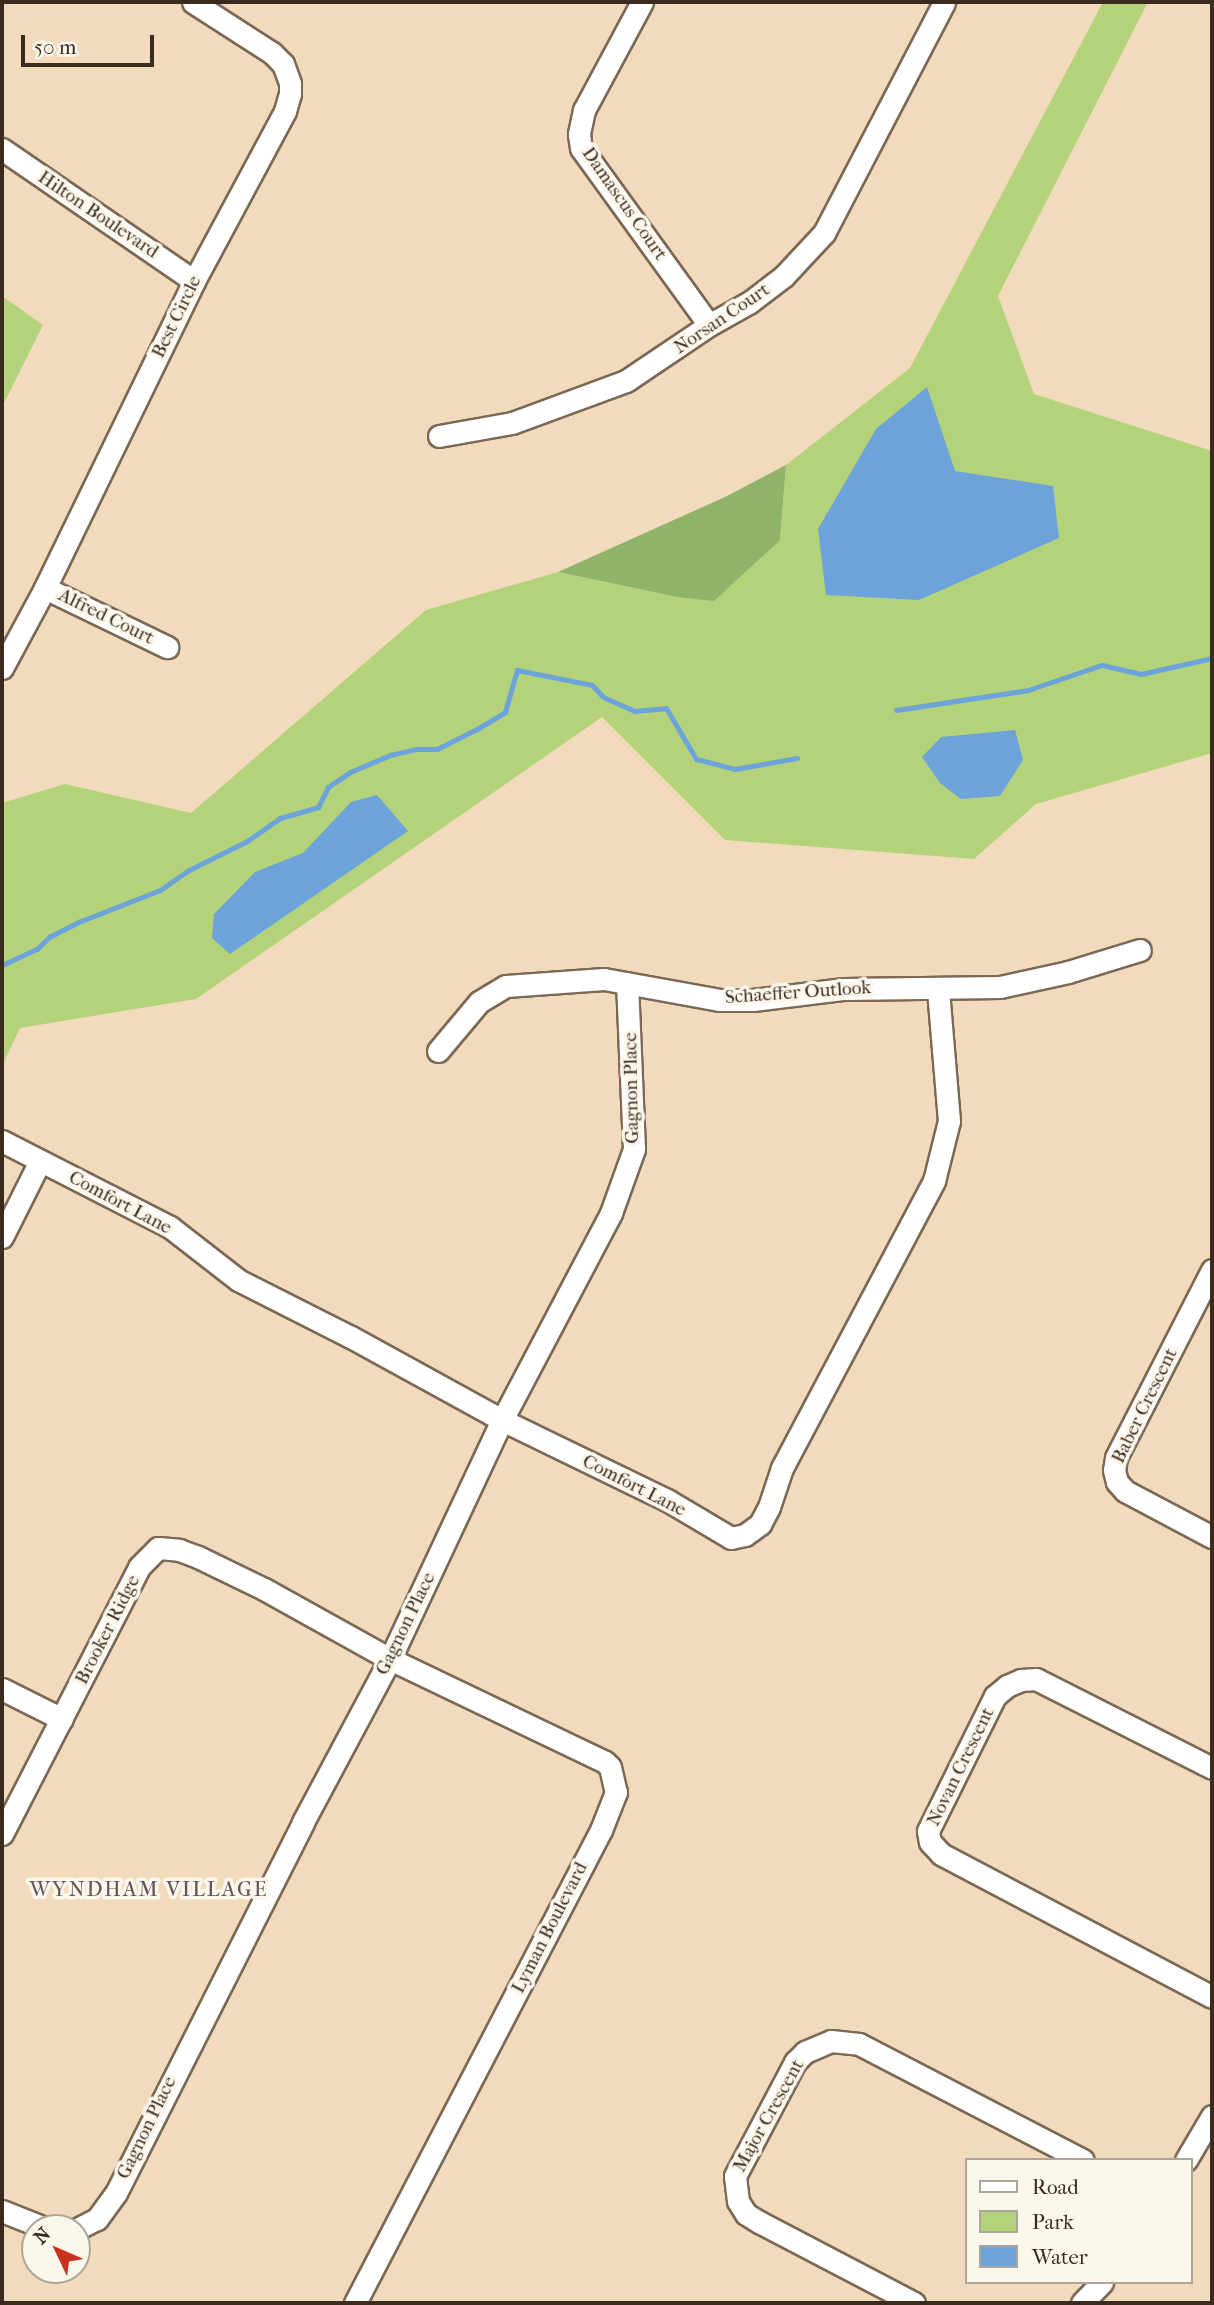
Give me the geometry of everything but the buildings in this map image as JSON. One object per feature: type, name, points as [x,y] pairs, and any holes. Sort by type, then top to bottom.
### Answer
[{"type":"street","name":"Best Circle","points":[[2,668],[45,588],[194,281],[285,111],[290,94],[290,83],[283,64],[272,53],[193,2]]},
{"type":"street","name":"Damascus Court","points":[[642,2],[584,110],[579,134],[581,148],[709,325]]},
{"type":"street","name":"Norsan Court","points":[[439,436],[512,423],[626,381],[709,325],[750,302],[784,276],[824,233],[944,2]]},
{"type":"street","name":"Hilton Boulevard","points":[[2,149],[194,281]]},
{"type":"street","name":"Alfred Court","points":[[45,588],[167,647]]},
{"type":"street","name":"Schaeffer Outlook","points":[[438,1051],[479,1002],[506,986],[604,979],[719,1000],[753,1000],[844,989],[1000,987],[1068,972],[1140,950]]},
{"type":"street","name":"Gagnon Place","points":[[91,2222],[97,2219],[116,2193],[303,1822],[390,1660],[502,1420],[611,1213],[631,1160],[634,1108],[627,983]]},
{"type":"street","name":"Comfort Lane","points":[[2,1141],[170,1227],[238,1280],[351,1337],[502,1420],[667,1500],[732,1538],[745,1535],[760,1524],[782,1468],[934,1181],[949,1121],[938,989]]},
{"type":"street","points":[[2,1237],[40,1161]]},
{"type":"street","name":"Baber Crescent","points":[[1212,1270],[1116,1458],[1114,1470],[1117,1482],[1125,1491],[1212,1537]]},
{"type":"street","name":"Brooker Ridge","points":[[2,1834],[139,1567],[158,1548],[179,1550],[209,1563],[390,1660]]},
{"type":"street","name":"Lyman Boulevard","points":[[355,2303],[601,1830],[616,1792],[614,1775],[605,1762],[390,1660]]},
{"type":"street","name":"Novan Crescent","points":[[1212,1768],[1036,1679],[1021,1680],[1007,1686],[995,1696],[928,1831],[930,1842],[941,1854],[1212,1997]]},
{"type":"street","points":[[2,1689],[62,1719]]},
{"type":"street","name":"Major Crescent","points":[[914,2303],[759,2222],[746,2214],[738,2201],[735,2176],[781,2087],[804,2052],[831,2041],[859,2044],[1079,2158]]},
{"type":"street","points":[[1187,2158],[1212,2116]]},
{"type":"street","points":[[2,2211],[21,2219]]},
{"type":"street","points":[[1082,2303],[1100,2284]]},
{"type":"green space","points":[[1103,2],[1148,2],[998,296],[1034,394],[1212,451],[1212,753],[1036,804],[974,859],[725,840],[602,717],[196,999],[20,1028],[2,1066],[2,803],[65,784],[191,813],[426,610],[558,572],[677,597],[780,540],[786,465],[910,368]]},
{"type":"green space","points":[[2,296],[43,325],[2,407]]},
{"type":"green space","points":[[786,465],[780,540],[714,601],[677,597],[558,572],[725,497]]},
{"type":"water","points":[[927,387],[955,471],[1053,486],[1059,538],[919,600],[826,595],[818,529],[876,429]]},
{"type":"water","points":[[1015,730],[1023,760],[1000,796],[961,799],[940,783],[922,757],[941,737]]},
{"type":"water","points":[[377,795],[408,831],[230,954],[212,938],[214,914],[255,872],[303,853],[351,802]]},
{"type":"waterway","points":[[896,710],[1028,690],[1102,665],[1141,674],[1212,658]]},
{"type":"waterway","points":[[2,965],[37,949],[49,937],[81,921],[160,890],[189,870],[247,841],[280,818],[318,807],[328,787],[350,772],[390,755],[415,749],[437,749],[477,729],[505,712],[517,670],[592,685],[603,697],[634,711],[666,708],[696,759],[735,769],[797,758]]},
{"type":"district","name":"WYNDHAM VILLAGE","points":[[149,1889]]}]
